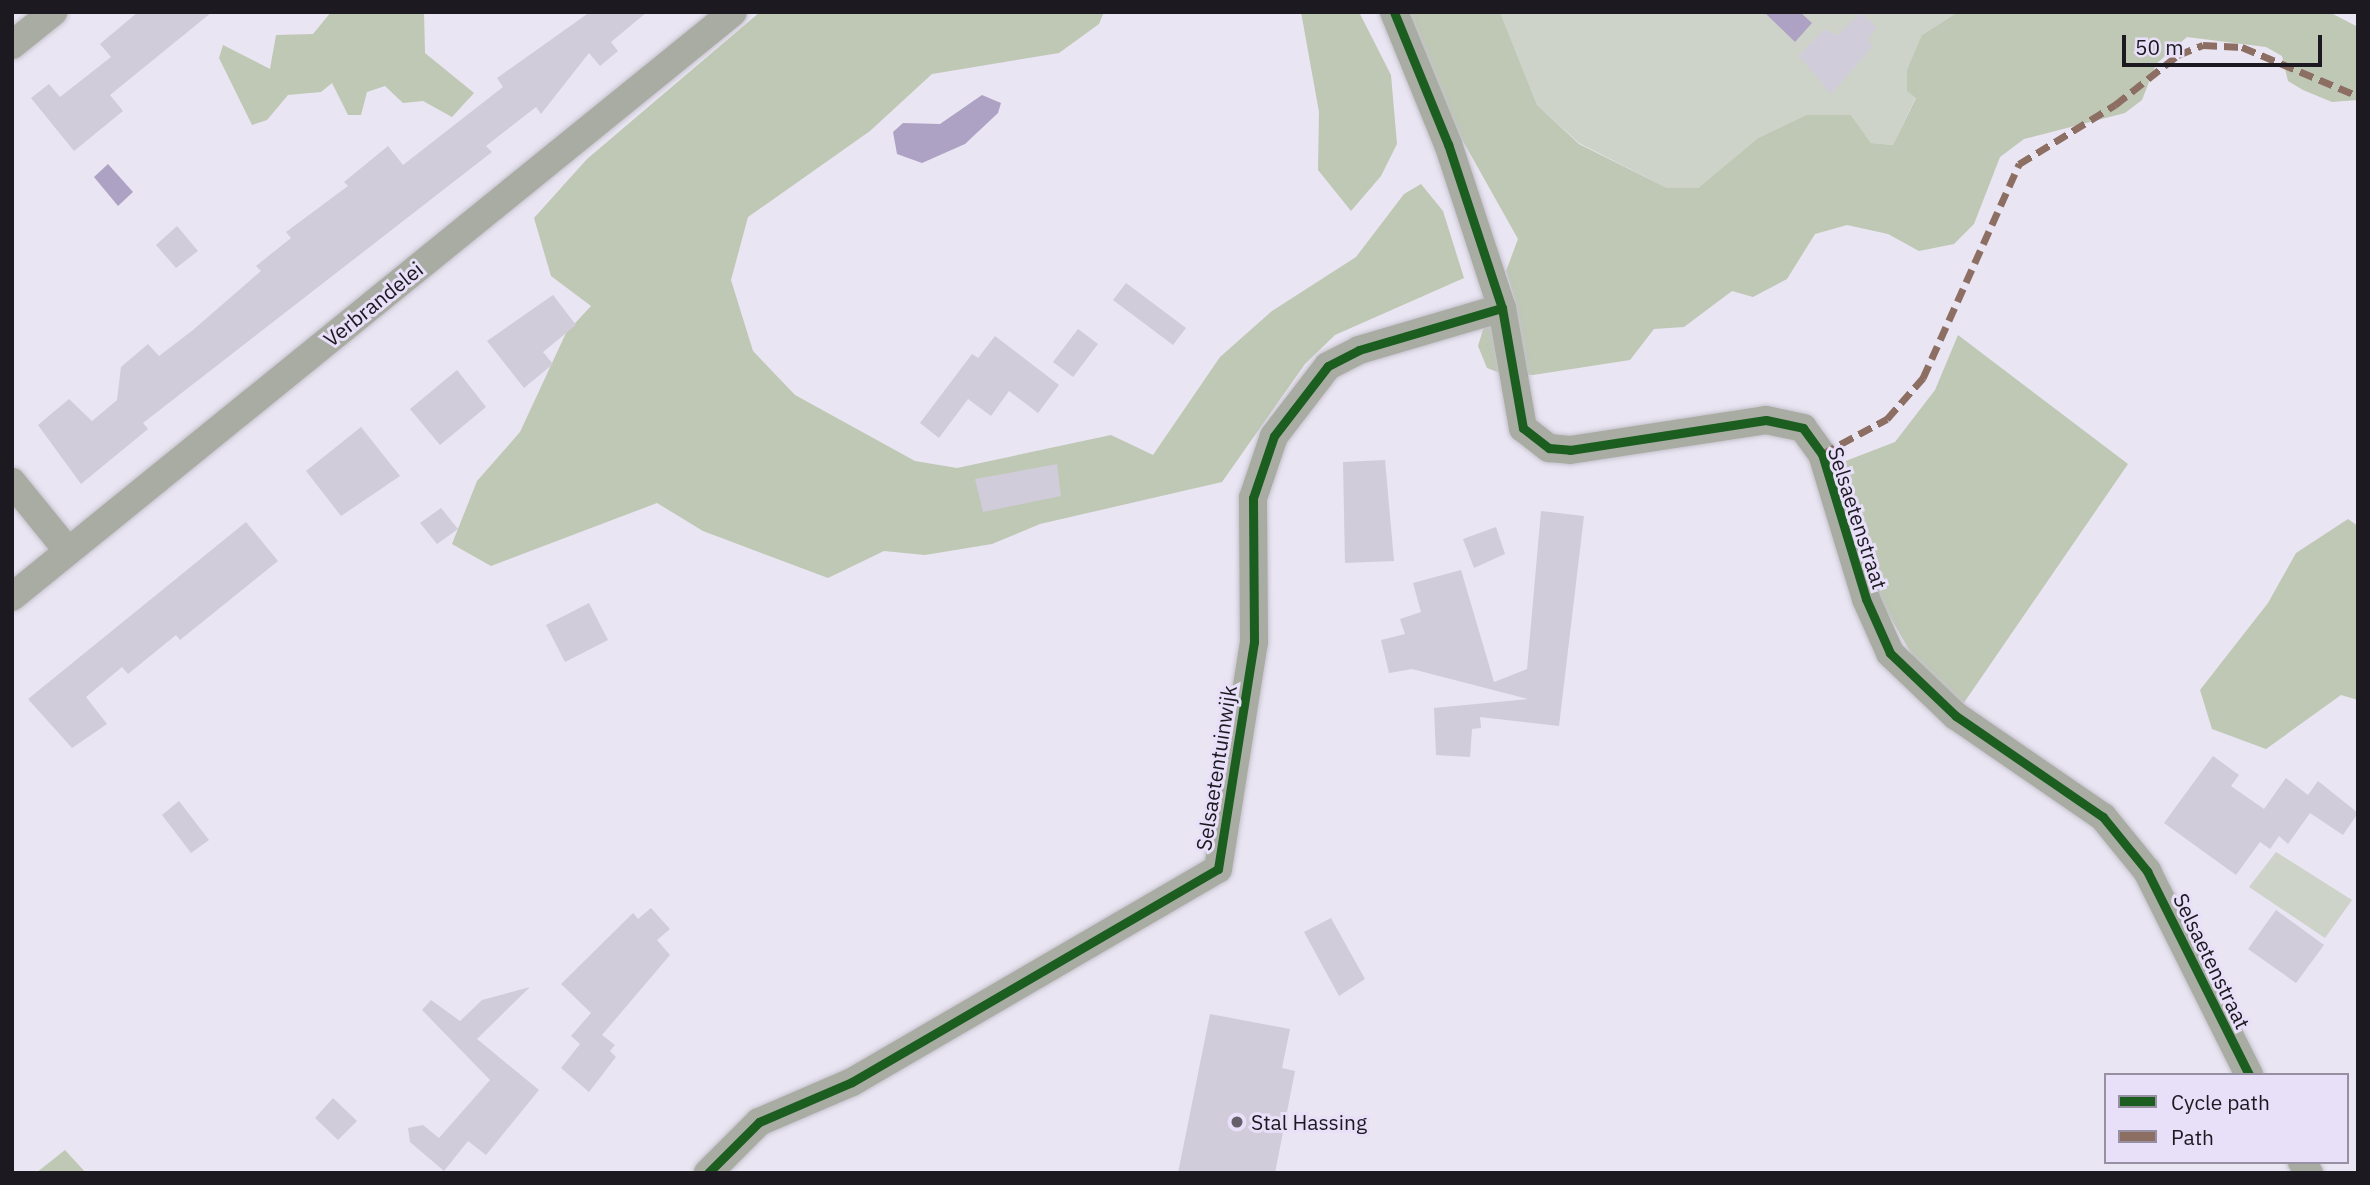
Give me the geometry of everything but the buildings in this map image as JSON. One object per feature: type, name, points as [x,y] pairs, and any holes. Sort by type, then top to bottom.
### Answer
[{"type":"street","points":[[12,45],[53,12]]},
{"type":"street","name":"Verbrandelei","points":[[12,597],[733,12]]},
{"type":"street","name":"Selsaetenstraat","points":[[1394,12],[1448,144],[1502,308],[1523,428],[1549,447],[1570,450],[1766,420],[1803,428],[1822,454],[1866,599],[1890,653],[1929,695],[2078,795],[2119,835],[2147,871],[2248,1073]]},
{"type":"street","name":"Selsaetentuinwijk","points":[[708,1173],[760,1122],[852,1082],[1218,869],[1254,642],[1253,498],[1274,436],[1328,366],[1359,350],[1502,308]]},
{"type":"street","points":[[12,482],[68,551]]},
{"type":"shaded area","points":[[1500,12],[1958,12],[1922,35],[1916,97],[1893,145],[1871,143],[1851,115],[1806,115],[1758,138],[1698,188],[1667,188],[1579,143],[1537,105]]},
{"type":"shaded area","points":[[1764,12],[1800,12],[1812,23],[1795,42]]},
{"type":"shaded area","points":[[982,95],[1001,103],[998,113],[965,144],[922,163],[897,154],[893,132],[903,123],[940,124]]},
{"type":"shaded area","points":[[108,164],[133,192],[118,206],[94,177]]},
{"type":"shaded area","points":[[2276,852],[2352,900],[2325,938],[2249,887]]},
{"type":"green space","points":[[331,12],[424,12],[425,53],[474,93],[452,117],[423,101],[403,103],[385,86],[367,92],[361,115],[348,115],[332,83],[321,92],[288,95],[267,120],[252,125],[219,58],[223,45],[270,69],[276,35],[313,34]]},
{"type":"green space","points":[[760,12],[1104,12],[1099,24],[1059,53],[932,74],[870,131],[748,217],[731,280],[753,351],[795,395],[915,461],[957,468],[1111,435],[1153,455],[1220,357],[1272,311],[1356,257],[1404,194],[1421,184],[1443,211],[1464,278],[1335,335],[1305,364],[1222,482],[1040,524],[992,544],[925,555],[884,551],[828,578],[703,531],[657,503],[491,566],[452,544],[477,481],[520,432],[566,333],[591,306],[551,276],[534,218],[587,159]]},
{"type":"green space","points":[[1301,12],[1359,12],[1391,75],[1397,144],[1381,176],[1351,211],[1318,170],[1319,112]]},
{"type":"green space","points":[[1409,12],[1500,12],[1537,105],[1579,144],[1667,188],[1698,188],[1758,138],[1806,115],[1851,115],[1871,143],[1893,145],[1916,98],[1907,91],[1907,70],[1922,35],[1958,12],[2329,12],[2358,27],[2358,100],[2332,102],[2303,90],[2288,81],[2282,56],[2266,47],[2187,37],[2156,64],[2142,100],[2125,113],[2024,139],[2000,157],[1974,224],[1954,244],[1919,251],[1888,234],[1847,225],[1815,234],[1787,279],[1753,297],[1732,291],[1684,327],[1654,329],[1630,360],[1533,375],[1500,373],[1487,368],[1478,346],[1485,323],[1516,304],[1506,271],[1518,239],[1450,118]]},
{"type":"green space","points":[[1958,335],[2128,464],[1961,707],[1915,660],[1879,598],[1843,462],[1895,442],[1935,390]]},
{"type":"green space","points":[[2348,519],[2358,526],[2358,700],[2341,695],[2266,749],[2212,729],[2200,690],[2268,603],[2296,553]]},
{"type":"green space","points":[[65,1150],[86,1173],[36,1173]]},
{"type":"marked path","points":[[1822,454],[1887,419],[1923,378],[2019,164],[2115,105],[2178,55],[2203,45],[2242,47],[2358,96]]},
{"type":"cycle path","points":[[1394,12],[1448,144],[1502,308],[1523,428],[1549,448],[1570,450],[1766,420],[1803,428],[1822,454],[1866,599],[1890,653],[1956,716],[2103,817],[2147,871],[2248,1073]]},
{"type":"cycle path","points":[[708,1173],[759,1122],[852,1082],[1218,869],[1254,642],[1253,498],[1274,436],[1328,366],[1359,350],[1502,308]]},
{"type":"place","name":"Stal Hassing","points":[[1237,1122]]}]
